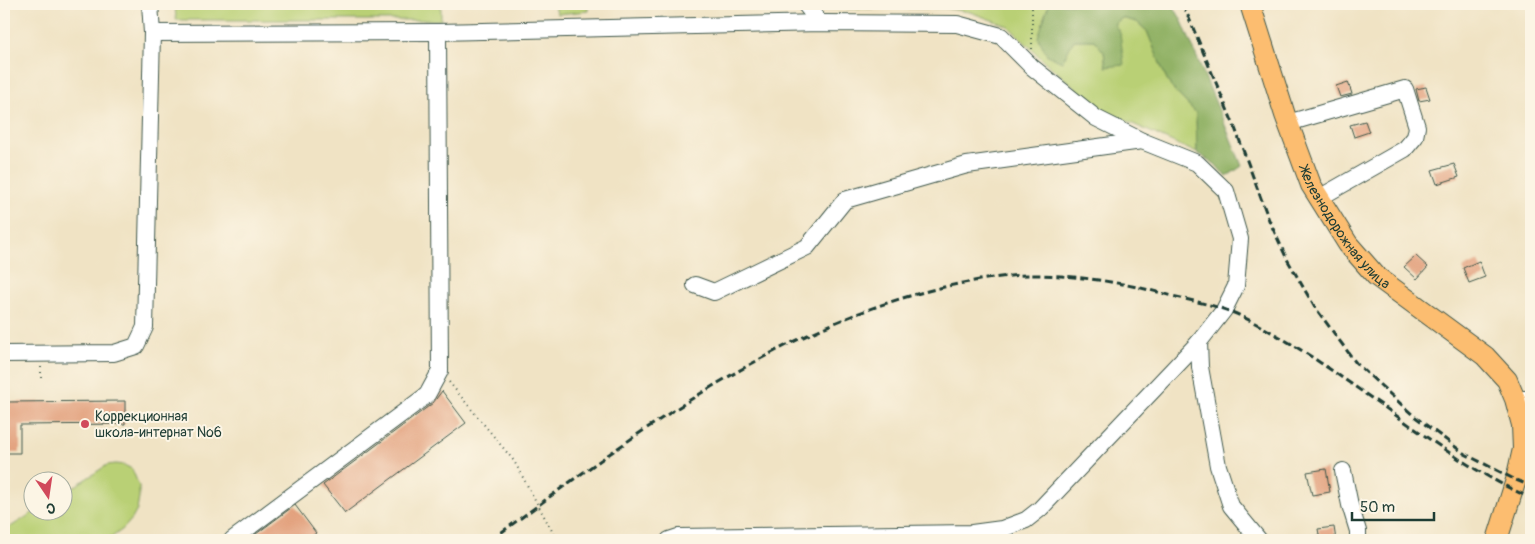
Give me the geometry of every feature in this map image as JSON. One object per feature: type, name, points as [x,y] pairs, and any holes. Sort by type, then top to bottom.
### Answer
[{"type":"main road","name":"Железнодорожная улица","points":[[1250,4],[1288,123],[1311,185],[1348,244],[1376,276],[1485,356],[1523,399],[1522,449],[1516,480],[1498,540]]},
{"type":"street","points":[[4,354],[114,353],[136,346],[145,326],[152,33],[150,4]]},
{"type":"street","points":[[804,4],[820,23]]},
{"type":"street","points":[[152,33],[438,32],[820,23],[957,24],[1001,36],[1032,67],[1096,118],[1142,141],[1197,163],[1226,191],[1240,239],[1236,286],[1224,310],[1199,342],[1040,509],[1026,520],[1002,529],[972,533],[675,539]]},
{"type":"street","points":[[232,540],[427,395],[440,371],[438,32]]},
{"type":"street","points":[[1288,123],[1405,88],[1417,127],[1415,138],[1405,149],[1319,198]]},
{"type":"street","points":[[695,285],[714,292],[807,247],[844,200],[968,165],[1142,141]]},
{"type":"street","points":[[1199,342],[1200,367],[1218,466],[1230,506],[1259,540]]},
{"type":"street","points":[[1343,471],[1350,506],[1358,532],[1358,540]]},
{"type":"path","points":[[1032,4],[1032,67]]},
{"type":"path","points":[[440,371],[514,461],[557,540]]},
{"type":"green space","points":[[175,4],[441,4],[441,20],[176,20]]},
{"type":"green space","points":[[553,4],[588,4],[588,11],[558,14]]},
{"type":"green space","points":[[757,4],[818,4],[819,9],[757,10]]},
{"type":"green space","points":[[818,4],[1049,4],[1043,20],[1074,40],[1094,40],[1104,52],[1106,66],[1114,24],[1122,18],[1137,22],[1147,31],[1171,87],[1196,113],[1197,153],[1100,109],[1045,62],[1008,26],[970,12],[943,8],[819,9]]},
{"type":"green space","points":[[1049,4],[1172,4],[1181,19],[1242,166],[1226,177],[1215,164],[1197,153],[1196,113],[1171,87],[1147,31],[1137,22],[1122,18],[1114,24],[1120,33],[1124,65],[1106,67],[1104,52],[1094,40],[1074,40],[1062,62],[1047,55],[1038,37]]},
{"type":"green space","points":[[107,465],[124,465],[132,469],[139,486],[137,510],[132,519],[123,529],[108,540],[4,540],[4,531],[22,520],[22,522],[72,522],[72,488]]},
{"type":"building","points":[[1348,82],[1352,94],[1340,97],[1336,86]]},
{"type":"building","points":[[1426,87],[1430,99],[1419,101],[1416,89]]},
{"type":"building","points":[[1365,121],[1369,132],[1354,137],[1350,125]]},
{"type":"building","points":[[1454,164],[1459,177],[1437,184],[1432,170]]},
{"type":"building","points":[[1416,256],[1428,267],[1417,279],[1404,267]]},
{"type":"building","points":[[1479,261],[1485,277],[1469,283],[1463,268]]},
{"type":"building","points":[[442,391],[466,423],[345,513],[323,485],[433,403]]},
{"type":"building","points":[[125,401],[125,424],[20,425],[20,453],[4,453],[4,402]]},
{"type":"building","points":[[1326,469],[1330,492],[1312,495],[1307,472]]},
{"type":"building","points":[[295,505],[316,533],[307,540],[248,540]]},
{"type":"building","points":[[1334,527],[1336,540],[1320,540],[1318,529]]},
{"type":"railway","points":[[1183,4],[1235,128],[1269,220],[1287,259],[1314,306],[1356,363],[1414,416],[1465,454],[1531,486]]},
{"type":"railway","points":[[491,540],[650,426],[706,390],[763,357],[822,328],[882,305],[944,287],[1021,275],[1065,276],[1115,283],[1234,313],[1278,336],[1312,357],[1490,478],[1531,498]]},
{"type":"place","name":"Коррекционная школа-интернат №6","points":[[85,424]]}]
